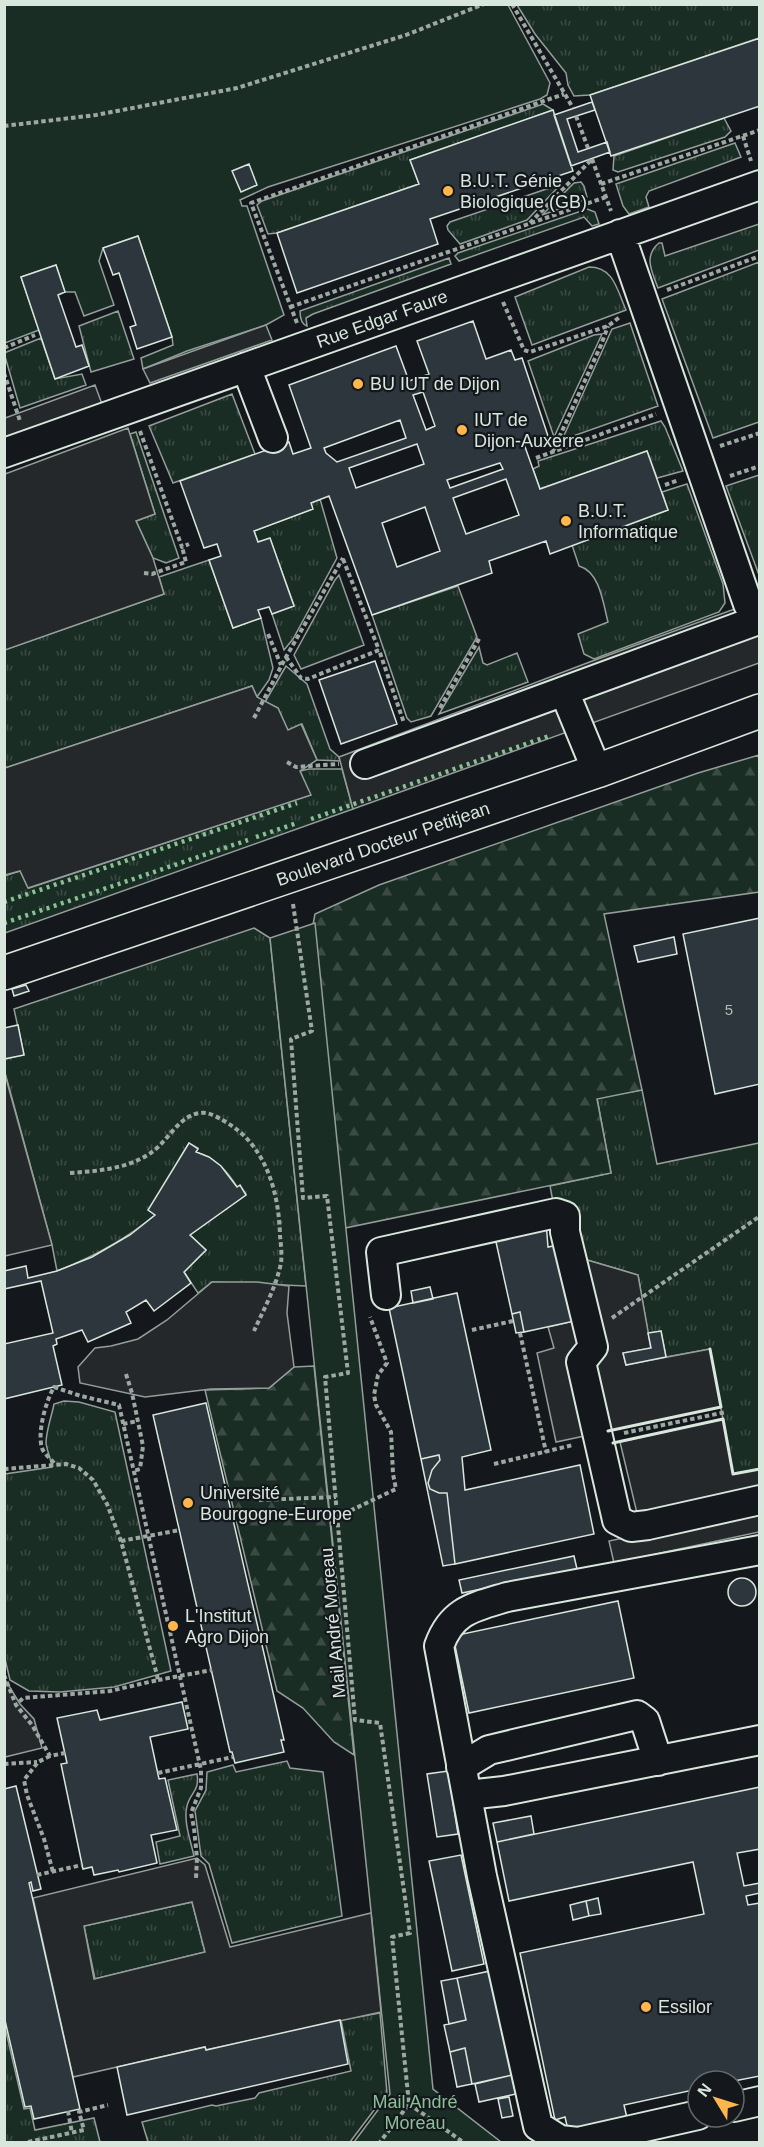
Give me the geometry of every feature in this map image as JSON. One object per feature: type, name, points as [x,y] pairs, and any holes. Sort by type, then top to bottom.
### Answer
[{"type":"main road","name":"Boulevard Docteur Petitjean","points":[[4,973],[597,771],[759,711]]},
{"type":"lane","name":"Rue Edgar Faure","points":[[16,449],[759,184]]},
{"type":"lane","points":[[365,764],[759,620],[748,604],[620,234]]},
{"type":"lane","points":[[246,367],[273,438]]},
{"type":"lane","points":[[564,691],[597,771]]},
{"type":"lane","points":[[377,1305],[381,1252],[556,1213],[565,1216],[565,1232],[593,1347],[581,1362],[617,1520],[631,1527],[648,1525],[759,1500]]},
{"type":"lane","points":[[686,2118],[578,2142],[560,2140],[538,2126],[482,1876],[439,1646],[445,1629],[468,1609],[507,1597],[759,1550]]},
{"type":"lane","points":[[461,1767],[489,1750],[636,1715],[645,1721],[658,1761]]},
{"type":"lane","points":[[467,1795],[504,1791],[759,1740]]},
{"type":"path","points":[[4,126],[96,115],[237,88],[406,35],[484,4]]},
{"type":"path","points":[[512,4],[573,108]]},
{"type":"path","points":[[306,345],[251,203],[564,94]]},
{"type":"path","points":[[576,116],[588,148]]},
{"type":"path","points":[[601,183],[759,130]]},
{"type":"path","points":[[530,224],[592,159],[620,234]]},
{"type":"path","points":[[290,307],[606,197]]},
{"type":"path","points":[[665,291],[759,256]]},
{"type":"path","points":[[493,279],[525,350],[530,352],[608,326],[624,314]]},
{"type":"path","points":[[553,451],[602,345],[608,326]]},
{"type":"path","points":[[4,348],[35,335]]},
{"type":"path","points":[[4,374],[16,449]]},
{"type":"path","points":[[536,458],[680,406]]},
{"type":"path","points":[[132,408],[186,562],[152,574],[144,573]]},
{"type":"path","points":[[711,450],[759,433]]},
{"type":"path","points":[[721,479],[759,466]]},
{"type":"path","points":[[182,547],[189,544]]},
{"type":"path","points":[[254,718],[281,665],[343,558],[380,650],[405,724],[421,744],[480,637]]},
{"type":"path","points":[[268,634],[281,665]]},
{"type":"path","points":[[286,657],[301,678],[308,679],[380,650]]},
{"type":"path","points":[[287,762],[296,767],[365,764]]},
{"type":"path","name":"Mail André Moreau","points":[[289,876],[312,1031],[291,1039],[303,1198],[327,1196],[348,1373],[326,1377],[355,1720],[380,1723],[410,1933],[392,1937],[409,2104]]},
{"type":"path","points":[[70,1173],[111,1169],[132,1163],[153,1151],[186,1118],[200,1113],[214,1115],[234,1126],[266,1163],[280,1221],[281,1261],[254,1331]]},
{"type":"path","points":[[590,1333],[759,1216]]},
{"type":"path","points":[[337,1516],[396,1489],[390,1444],[391,1432],[376,1405],[374,1395],[378,1375],[387,1363],[376,1330],[377,1305]]},
{"type":"path","points":[[472,1330],[513,1321]]},
{"type":"path","points":[[520,1332],[546,1452]]},
{"type":"path","points":[[126,1374],[143,1446],[140,1469],[133,1471]]},
{"type":"path","points":[[54,1463],[42,1450],[41,1436],[47,1399],[54,1387],[119,1405],[200,1765],[201,1788],[190,1813],[197,1858],[196,1878]]},
{"type":"path","points":[[123,1424],[138,1420]]},
{"type":"path","points":[[4,1469],[54,1463],[66,1464],[79,1468],[93,1480],[107,1504],[121,1541],[158,1680]]},
{"type":"path","points":[[259,1500],[336,1497]]},
{"type":"path","points":[[121,1541],[180,1530]]},
{"type":"path","points":[[16,1705],[23,1698],[110,1691],[212,1670]]},
{"type":"path","points":[[4,1675],[16,1705],[32,1725],[50,1756]]},
{"type":"path","points":[[4,1764],[38,1762],[50,1756],[65,1753]]},
{"type":"path","points":[[158,1773],[233,1757]]},
{"type":"path","points":[[38,1762],[24,1780],[53,1872]]},
{"type":"path","points":[[37,1875],[82,1865]]},
{"type":"path","points":[[380,2142],[409,2104],[463,2142]]},
{"type":"path","points":[[28,2142],[84,2130],[79,2112],[108,2105]]},
{"type":"path","points":[[68,2111],[72,2133]]},
{"type":"green space","points":[[5,5],[508,5],[550,83],[547,95],[540,99],[268,187],[240,200],[242,206],[247,206],[284,315],[266,325],[187,351],[143,369],[141,358],[173,345],[138,236],[103,248],[99,261],[114,305],[84,316],[75,292],[65,292],[56,265],[21,277],[39,330],[5,343]]},
{"type":"green space","points":[[517,5],[759,5],[759,38],[590,95],[574,96],[568,85],[566,73],[535,34]]},
{"type":"green space","points":[[543,104],[553,110],[410,160],[419,184],[277,233],[268,234],[257,205],[262,201]]},
{"type":"green space","points":[[724,118],[731,131],[725,137],[618,172],[613,170],[614,156]]},
{"type":"green space","points":[[735,143],[741,157],[649,191],[646,197],[649,207],[629,214],[623,206],[616,184]]},
{"type":"green space","points":[[581,182],[587,197],[584,200],[542,215],[574,183]]},
{"type":"green space","points":[[561,184],[527,220],[460,244],[448,230],[447,226],[450,222]]},
{"type":"green space","points":[[587,209],[595,212],[599,224],[592,226],[584,217],[459,261],[455,256],[458,253]]},
{"type":"green space","points":[[759,224],[759,250],[658,288],[651,270],[650,259],[651,253],[659,243],[662,243],[665,256]]},
{"type":"green space","points":[[449,258],[451,264],[313,314],[306,318],[307,326],[301,320],[300,311]]},
{"type":"green space","points":[[759,262],[759,422],[713,438],[662,299]]},
{"type":"green space","points":[[589,267],[597,268],[609,275],[614,281],[626,310],[532,345],[515,297]]},
{"type":"green space","points":[[118,311],[134,359],[91,372],[79,326]]},
{"type":"green space","points":[[630,323],[658,406],[562,440],[612,329]]},
{"type":"green space","points":[[602,334],[554,437],[528,361],[594,335]]},
{"type":"green space","points":[[41,338],[55,379],[82,374],[86,385],[20,408],[4,353]]},
{"type":"green space","points":[[232,394],[255,454],[173,483],[149,426]]},
{"type":"green space","points":[[661,421],[683,471],[657,478],[647,451],[540,489],[533,469],[539,466],[538,461]]},
{"type":"green space","points":[[136,432],[179,558],[166,563],[153,558],[136,521],[155,514],[130,434]]},
{"type":"green space","points":[[760,475],[759,575],[726,486]]},
{"type":"green space","points":[[687,484],[723,584],[725,603],[719,612],[594,659],[584,654],[578,634],[608,622],[600,589],[592,575],[579,566],[572,545],[668,510],[662,492]]},
{"type":"green space","points":[[320,499],[337,558],[293,639],[284,650],[272,614],[294,605],[270,539],[258,542],[254,531],[312,509],[311,503]]},
{"type":"green space","points":[[209,560],[233,628],[261,618],[273,668],[269,680],[257,697],[252,686],[5,768],[4,650],[164,594],[159,577]]},
{"type":"green space","points":[[339,575],[364,645],[301,669],[294,655]]},
{"type":"green space","points":[[458,586],[477,637],[431,716],[411,722],[407,718],[372,615]]},
{"type":"green space","points":[[479,647],[483,663],[487,665],[517,653],[528,682],[439,714]]},
{"type":"green space","points":[[286,666],[307,684],[330,749],[340,761],[317,760],[302,724],[288,731],[278,708],[265,702]]},
{"type":"green space","points":[[759,755],[759,892],[604,914],[642,1090],[597,1099],[611,1173],[345,1228],[310,940],[315,914],[379,885],[698,773]]},
{"type":"green space","points":[[342,769],[353,809],[5,933],[4,876],[20,871],[29,888],[310,795],[300,771]]},
{"type":"green space","name":"Mail André Moreau","points":[[315,923],[433,2089],[501,2142],[354,2142],[390,2094],[270,938]]},
{"type":"green space","points":[[254,928],[270,938],[306,1286],[212,1282],[198,1293],[184,1272],[206,1250],[190,1235],[246,1194],[240,1186],[237,1187],[220,1165],[196,1152],[198,1148],[189,1143],[149,1210],[155,1215],[108,1247],[57,1271],[4,1069],[4,1059],[24,1055],[14,1009]]},
{"type":"green space","points":[[642,1090],[657,1164],[759,1143],[759,1469],[733,1474],[710,1349],[666,1357],[661,1331],[648,1333],[638,1275],[577,1257],[554,1207],[550,1186],[611,1173],[597,1098]]},
{"type":"green space","points":[[314,1366],[354,1755],[334,1742],[303,1708],[277,1691],[205,1390],[269,1388],[294,1367]]},
{"type":"green space","points":[[64,1401],[79,1402],[115,1412],[171,1671],[114,1687],[60,1692],[29,1691],[10,1680],[5,1659],[5,1474],[52,1467],[46,1443],[47,1433],[54,1404]]},
{"type":"green space","points":[[287,1761],[290,1768],[323,1772],[342,1916],[232,1943],[209,1864],[201,1856],[195,1811],[206,1790],[207,1772],[233,1765],[236,1772]]},
{"type":"green space","points":[[197,1774],[196,1788],[188,1802],[186,1812],[194,1856],[160,1864],[156,1842],[180,1836],[168,1780]]},
{"type":"green space","points":[[192,1902],[205,1952],[95,1979],[84,1926]]},
{"type":"green space","points":[[380,2013],[387,2093],[350,2142],[148,2142],[142,2122],[212,2105],[255,2098],[259,2093],[351,2071],[341,2020]]},
{"type":"green space","points":[[4,2023],[24,2109],[30,2108],[35,2130],[94,2118],[100,2142],[5,2142]]},
{"type":"shaded area","points":[[266,325],[272,340],[150,383],[143,369]]},
{"type":"shaded area","points":[[95,385],[102,404],[5,439],[5,418]]},
{"type":"shaded area","points":[[128,428],[155,514],[136,521],[153,558],[164,594],[5,650],[5,474]]},
{"type":"shaded area","points":[[759,600],[759,663],[353,809],[339,757]]},
{"type":"shaded area","points":[[252,686],[257,697],[278,708],[288,730],[301,724],[317,760],[300,771],[311,795],[28,888],[20,871],[5,875],[5,768]]},
{"type":"shaded area","points":[[4,1071],[52,1245],[5,1256],[4,1256]]},
{"type":"shaded area","points":[[577,1257],[638,1275],[651,1348],[623,1353],[626,1365],[710,1349],[721,1407],[556,1442],[537,1353],[554,1348],[548,1327],[579,1320]]},
{"type":"shaded area","points":[[212,1282],[257,1282],[289,1286],[287,1313],[294,1367],[269,1388],[211,1389],[145,1397],[80,1383],[78,1367],[95,1348],[138,1339],[167,1320]]},
{"type":"shaded area","points":[[723,1419],[733,1474],[759,1469],[759,1532],[614,1563],[609,1541],[642,1534],[620,1442]]},
{"type":"shaded area","points":[[5,1681],[20,1704],[34,1719],[42,1748],[5,1757]]},
{"type":"shaded area","points":[[197,1858],[205,1865],[230,1947],[371,1913],[381,2012],[206,2050],[205,2047],[73,2077],[33,1898]],"holes":[[[192,1902],[205,1952],[94,1979],[84,1926]]]},
{"type":"building","points":[[760,38],[760,106],[611,156],[590,95]]},
{"type":"building","points":[[592,102],[595,110],[567,119],[578,152],[607,142],[610,152],[571,166],[554,115]]},
{"type":"building","points":[[553,110],[573,171],[430,219],[438,244],[297,293],[277,233],[419,184],[410,160]]},
{"type":"building","points":[[249,164],[257,185],[241,192],[232,171]]},
{"type":"building","points":[[138,236],[172,337],[137,349],[130,327],[136,325],[119,273],[113,275],[103,248]]},
{"type":"building","points":[[56,265],[65,292],[58,295],[76,347],[82,345],[89,366],[55,379],[21,277]]},
{"type":"building","points":[[473,321],[486,359],[511,350],[515,360],[522,358],[548,436],[524,444],[540,489],[647,451],[668,510],[550,554],[546,541],[489,561],[492,573],[372,615],[329,496],[311,503],[313,509],[254,531],[258,542],[270,538],[294,606],[272,614],[269,607],[258,610],[261,618],[233,628],[209,560],[221,556],[217,544],[204,548],[180,481],[289,442],[293,454],[311,448],[289,385],[396,346],[409,381],[429,374],[417,341]],"holes":[[[423,392],[435,426],[426,430],[413,395]],[[400,420],[406,438],[337,462],[326,453],[324,448]],[[417,444],[424,464],[356,488],[349,468]],[[500,463],[503,469],[450,488],[447,480]],[[506,479],[519,515],[466,534],[453,498]],[[425,507],[440,551],[397,567],[382,523]]]},
{"type":"building","points":[[375,661],[397,724],[341,744],[319,680]]},
{"type":"building","points":[[760,918],[760,1084],[715,1094],[683,934]]},
{"type":"building","points":[[674,937],[677,954],[638,962],[634,946]]},
{"type":"building","points":[[26,985],[29,991],[14,996],[12,989]]},
{"type":"building","points":[[18,1025],[24,1055],[4,1059],[4,1028]]},
{"type":"building","points":[[189,1143],[198,1149],[196,1152],[209,1157],[221,1166],[237,1187],[240,1185],[246,1195],[190,1235],[206,1250],[184,1272],[191,1283],[154,1311],[146,1300],[126,1312],[131,1323],[88,1342],[82,1330],[56,1339],[57,1344],[53,1346],[62,1385],[4,1399],[4,1344],[53,1333],[41,1281],[4,1289],[4,1271],[26,1266],[28,1278],[57,1271],[92,1257],[130,1235],[155,1215],[148,1210]]},
{"type":"building","points":[[546,1222],[548,1247],[563,1244],[579,1320],[524,1332],[520,1312],[512,1314],[494,1233]]},
{"type":"building","points":[[430,1287],[433,1299],[413,1303],[411,1291]]},
{"type":"building","points":[[457,1293],[491,1450],[462,1457],[465,1490],[580,1465],[594,1534],[455,1564],[447,1493],[439,1493],[430,1489],[428,1483],[432,1470],[440,1460],[439,1455],[421,1459],[389,1308]]},
{"type":"building","points":[[520,1312],[524,1332],[516,1333],[512,1314]]},
{"type":"building","points":[[661,1331],[666,1357],[626,1365],[623,1353],[651,1348],[648,1333]]},
{"type":"building","points":[[206,1403],[284,1740],[281,1740],[284,1752],[235,1763],[232,1752],[230,1752],[153,1415]]},
{"type":"building","points":[[439,1455],[440,1460],[432,1470],[428,1483],[430,1489],[439,1493],[447,1493],[455,1564],[443,1566],[421,1459]]},
{"type":"building","points":[[574,1556],[577,1569],[462,1593],[459,1580]]},
{"type":"building","points":[[742,1578],[752,1582],[756,1592],[752,1602],[742,1606],[732,1602],[728,1592],[732,1582]]},
{"type":"building","points":[[618,1601],[634,1678],[469,1713],[453,1636]]},
{"type":"building","points":[[182,1702],[188,1729],[150,1737],[159,1779],[165,1778],[177,1830],[151,1835],[157,1863],[94,1875],[92,1867],[83,1869],[61,1764],[67,1763],[57,1718],[97,1710],[100,1720]]},
{"type":"building","points":[[448,1771],[458,1834],[437,1837],[427,1774]]},
{"type":"building","points":[[16,1786],[41,1889],[33,1891],[31,1882],[29,1883],[80,2109],[34,2119],[31,2106],[25,2107],[4,2016],[4,1789]]},
{"type":"building","name":"Essilor","points":[[760,1787],[760,1849],[737,1853],[744,1886],[760,1883],[760,1893],[746,1896],[748,1905],[760,1903],[760,2076],[746,2079],[746,2069],[686,2069],[686,2092],[624,2105],[627,2118],[568,2130],[565,2117],[555,2120],[520,1953],[704,1914],[693,1862],[509,1901],[497,1842]]},
{"type":"building","points":[[531,1816],[534,1834],[497,1842],[493,1823]]},
{"type":"building","points":[[461,1855],[484,1964],[452,1971],[429,1861]]},
{"type":"building","points":[[598,1898],[601,1914],[589,1916],[586,1901]]},
{"type":"building","points":[[586,1901],[589,1916],[573,1920],[570,1905]]},
{"type":"building","points":[[490,1971],[512,2075],[472,2084],[465,2048],[450,2052],[444,2025],[466,2020],[457,1978]]},
{"type":"building","points":[[457,1978],[466,2020],[449,2024],[441,1981]]},
{"type":"building","points":[[340,2020],[348,2064],[127,2115],[117,2067]]},
{"type":"building","points":[[465,2048],[472,2084],[457,2087],[450,2052]]},
{"type":"building","points":[[512,2075],[516,2094],[479,2102],[475,2084]]},
{"type":"building","points":[[509,2097],[513,2116],[502,2118],[498,2099]]},
{"type":"hedge","points":[[311,819],[549,736]]},
{"type":"hedge","points":[[4,902],[297,803]]},
{"type":"hedge","points":[[256,837],[297,823]]},
{"type":"hedge","points":[[4,923],[248,840]]},
{"type":"wall","points":[[608,1431],[721,1407],[710,1349]]},
{"type":"wall","points":[[613,1443],[723,1419],[733,1474],[760,1469]]},
{"type":"place","name":"B.U.T. Génie Biologique (GB)","points":[[448,191]]},
{"type":"place","name":"BU IUT de Dijon","points":[[358,384]]},
{"type":"place","name":"IUT de Dijon-Auxerre","points":[[462,430]]},
{"type":"place","name":"B.U.T. Informatique","points":[[566,521]]},
{"type":"place","name":"Université Bourgogne-Europe","points":[[188,1503]]},
{"type":"place","name":"L'Institut Agro Dijon","points":[[173,1626]]},
{"type":"place","name":"Essilor","points":[[646,2007]]}]
